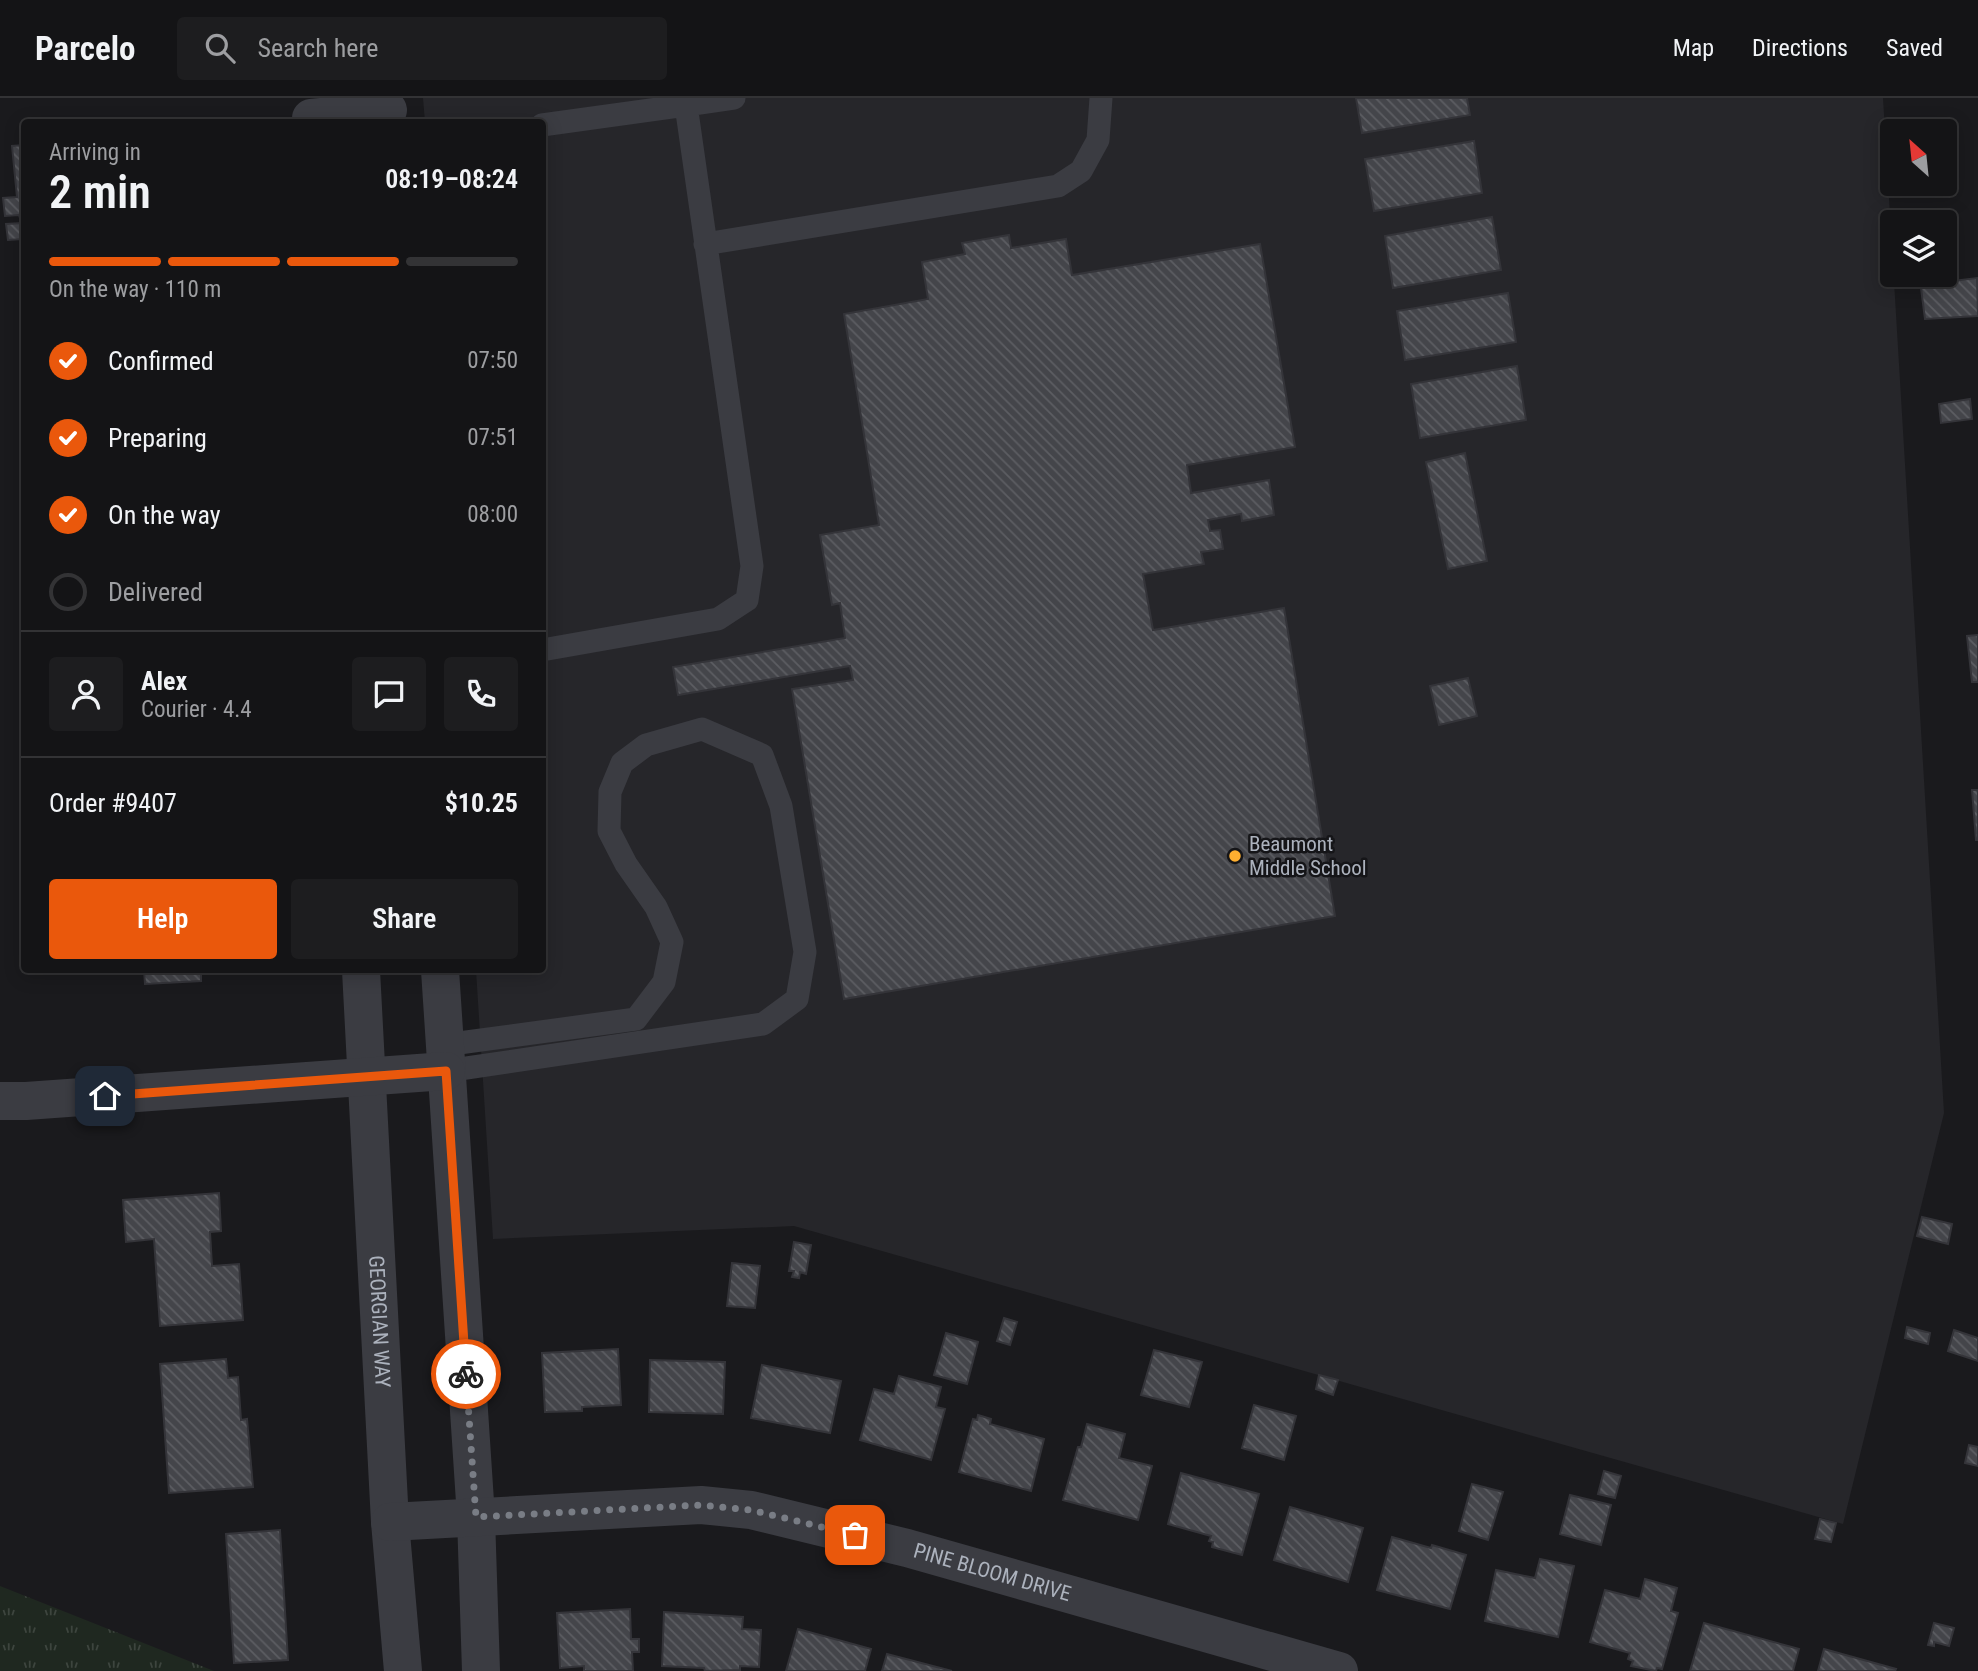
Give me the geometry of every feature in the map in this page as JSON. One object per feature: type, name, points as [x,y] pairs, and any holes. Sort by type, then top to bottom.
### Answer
[{"type":"street","points":[[310,113],[388,110]]},
{"type":"street","name":"GEORGIAN WAY","points":[[360,973],[390,1522],[403,1671]]},
{"type":"street","points":[[440,973],[476,1517],[481,1671]]},
{"type":"street","points":[[0,1101],[367,1078],[445,1058]]},
{"type":"street","name":"PINE BLOOM DRIVE","points":[[390,1522],[701,1505],[751,1510],[907,1548],[1339,1671]]},
{"type":"lane","points":[[546,124],[734,98]]},
{"type":"lane","points":[[705,244],[1058,186],[1081,171],[1098,141],[1101,98]]},
{"type":"lane","points":[[546,649],[718,619],[747,600],[752,566],[686,105]]},
{"type":"lane","points":[[702,729],[762,755],[781,806],[805,953],[797,999],[763,1024],[445,1058],[636,1019],[664,982],[672,942],[656,907],[626,864],[609,831],[610,792],[622,763],[646,746],[702,729]]},
{"type":"shaded area","name":"Beaumont Middle School","points":[[423,98],[1883,98],[1884,119],[1880,119],[1880,196],[1889,196],[1890,210],[1880,210],[1880,287],[1894,287],[1944,1113],[1843,1524],[794,1226],[493,1239],[476,973],[546,973],[546,119],[425,119]]},
{"type":"green space","points":[[0,1586],[214,1671],[0,1671]]},
{"type":"building","points":[[1356,98],[1467,98],[1470,115],[1362,133]]},
{"type":"building","points":[[1474,141],[1482,193],[1374,211],[1365,159]]},
{"type":"building","points":[[21,145],[20,218],[19,215],[5,216],[3,198],[17,197],[12,146]]},
{"type":"building","points":[[1492,217],[1501,270],[1393,288],[1385,236]]},
{"type":"building","points":[[21,223],[21,239],[8,240],[6,224]]},
{"type":"building","points":[[1009,235],[1011,248],[1066,239],[1072,275],[1260,244],[1295,447],[1187,465],[1191,493],[1269,480],[1274,515],[1242,521],[1241,514],[1208,520],[1210,531],[1220,530],[1223,549],[1201,552],[1204,564],[1143,574],[1153,630],[1284,608],[1335,916],[844,999],[792,689],[853,680],[850,666],[678,695],[673,667],[845,638],[840,603],[832,605],[820,535],[879,525],[844,314],[928,299],[922,262],[965,254],[962,243]]},
{"type":"building","points":[[1977,278],[1978,316],[1925,319],[1921,288],[1957,287],[1957,280]]},
{"type":"building","points":[[1508,293],[1516,342],[1405,360],[1397,311]]},
{"type":"building","points":[[1517,366],[1526,420],[1420,438],[1411,384]]},
{"type":"building","points":[[1970,399],[1972,419],[1941,423],[1939,404]]},
{"type":"building","points":[[1465,453],[1487,561],[1448,569],[1426,462]]},
{"type":"building","points":[[1978,635],[1978,682],[1972,682],[1967,636]]},
{"type":"building","points":[[1468,678],[1477,716],[1439,725],[1430,686]]},
{"type":"building","points":[[1972,790],[1978,790],[1978,840],[1976,840]]},
{"type":"building","points":[[144,973],[201,973],[201,981],[145,984]]},
{"type":"building","points":[[219,1193],[221,1231],[210,1232],[212,1266],[239,1264],[243,1320],[160,1326],[154,1239],[126,1242],[123,1200]]},
{"type":"building","points":[[1922,1217],[1952,1224],[1948,1244],[1917,1236]]},
{"type":"building","points":[[794,1242],[811,1245],[806,1274],[800,1272],[799,1278],[792,1277],[794,1271],[789,1271]]},
{"type":"building","points":[[732,1263],[760,1266],[755,1308],[727,1306]]},
{"type":"building","points":[[1004,1318],[1017,1322],[1010,1345],[997,1341]]},
{"type":"building","points":[[1907,1327],[1930,1333],[1928,1344],[1905,1338]]},
{"type":"building","points":[[1954,1330],[1978,1338],[1978,1361],[1948,1351]]},
{"type":"building","points":[[946,1333],[978,1342],[967,1384],[934,1375]]},
{"type":"building","points":[[618,1349],[621,1405],[582,1407],[582,1411],[545,1412],[542,1353]]},
{"type":"building","points":[[1154,1350],[1202,1362],[1189,1407],[1141,1395]]},
{"type":"building","points":[[226,1359],[228,1378],[238,1377],[241,1420],[247,1419],[253,1487],[169,1493],[160,1364]]},
{"type":"building","points":[[650,1360],[725,1362],[723,1414],[649,1412]]},
{"type":"building","points":[[762,1365],[841,1381],[830,1433],[751,1418]]},
{"type":"building","points":[[1319,1375],[1338,1380],[1333,1395],[1316,1389]]},
{"type":"building","points":[[899,1376],[941,1387],[936,1407],[945,1409],[931,1460],[860,1440],[874,1389],[894,1394]]},
{"type":"building","points":[[1254,1405],[1296,1416],[1284,1460],[1242,1448]]},
{"type":"building","points":[[978,1415],[991,1419],[990,1424],[1044,1439],[1031,1491],[959,1472],[973,1419],[977,1420]]},
{"type":"building","points":[[1087,1424],[1125,1434],[1119,1458],[1152,1466],[1138,1520],[1063,1500]]},
{"type":"building","points":[[1969,1445],[1978,1447],[1978,1466],[1965,1463]]},
{"type":"building","points":[[1604,1471],[1621,1476],[1615,1498],[1598,1494]]},
{"type":"building","points":[[1181,1473],[1259,1494],[1242,1555],[1212,1547],[1213,1542],[1209,1541],[1211,1536],[1168,1524]]},
{"type":"building","points":[[1472,1484],[1503,1492],[1488,1540],[1459,1531]]},
{"type":"building","points":[[1570,1495],[1611,1505],[1601,1545],[1560,1534]]},
{"type":"building","points":[[1290,1507],[1363,1528],[1348,1582],[1274,1560]]},
{"type":"building","points":[[1820,1519],[1836,1523],[1831,1542],[1815,1539]]},
{"type":"building","points":[[280,1530],[288,1660],[234,1663],[226,1534]]},
{"type":"building","points":[[1392,1537],[1466,1555],[1450,1609],[1377,1590]]},
{"type":"building","points":[[1540,1559],[1574,1566],[1558,1637],[1485,1621],[1496,1570],[1535,1578]]},
{"type":"building","points":[[1645,1579],[1677,1588],[1671,1611],[1678,1613],[1662,1669],[1657,1668],[1656,1671],[1631,1666],[1633,1661],[1628,1659],[1630,1653],[1590,1642],[1605,1590],[1640,1599]]},
{"type":"building","points":[[630,1609],[631,1639],[639,1639],[639,1652],[632,1652],[633,1671],[584,1671],[584,1666],[560,1668],[557,1613]]},
{"type":"building","points":[[664,1612],[743,1617],[742,1629],[761,1630],[759,1667],[740,1666],[740,1670],[705,1671],[704,1668],[662,1666]]},
{"type":"building","points":[[1704,1623],[1799,1649],[1793,1671],[1690,1671]]},
{"type":"building","points":[[1934,1623],[1954,1628],[1949,1646],[1934,1642],[1934,1646],[1928,1645]]},
{"type":"building","points":[[798,1629],[871,1649],[865,1671],[786,1671]]},
{"type":"building","points":[[1824,1649],[1896,1669],[1818,1671]]},
{"type":"building","points":[[887,1654],[952,1671],[882,1671]]},
{"type":"way so far","points":[[466,1374],[476,1517],[701,1505],[751,1510],[855,1535]]},
{"type":"place","name":"Beaumont Middle School","points":[[1235,856]]},
{"type":"route","points":[[105,1096],[446,1071],[466,1374]]}]
